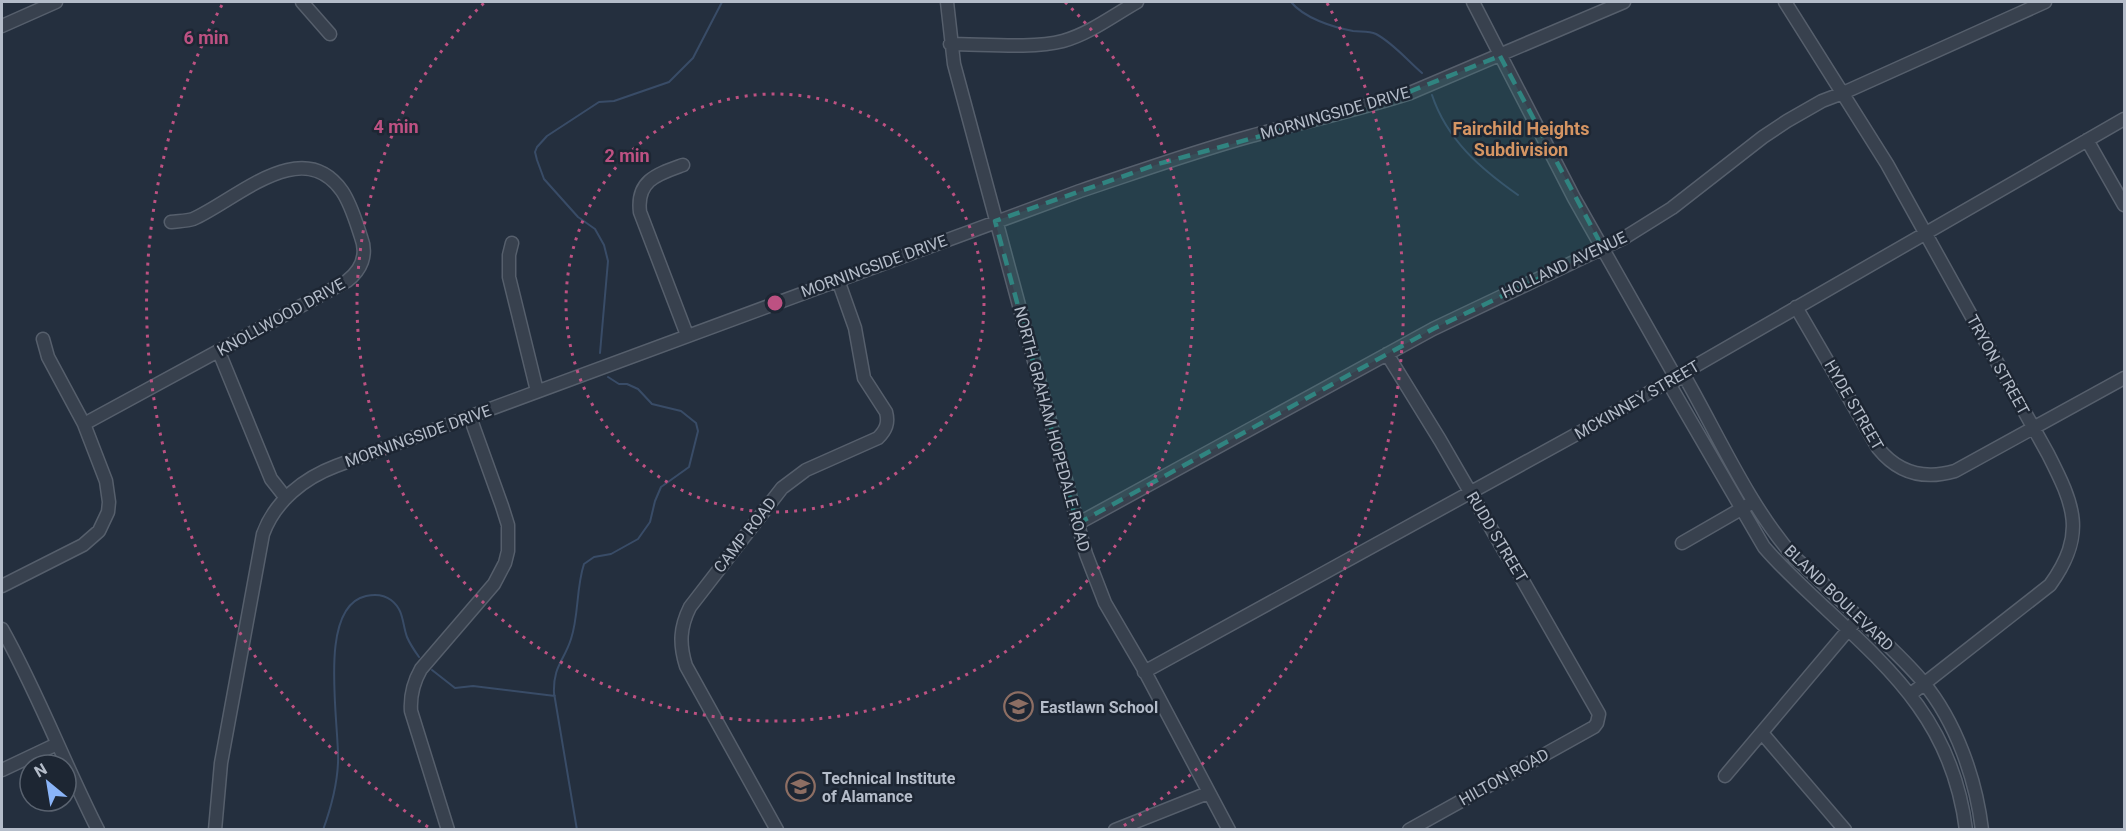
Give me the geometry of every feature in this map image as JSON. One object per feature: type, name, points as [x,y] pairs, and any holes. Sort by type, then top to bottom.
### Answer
[{"type":"street","points":[[2,26],[56,2]]},
{"type":"street","points":[[302,2],[330,34]]},
{"type":"street","name":"NORTH GRAHAM HOPEDALE ROAD","points":[[948,2],[950,44],[969,125],[1086,554],[1105,603],[1229,830]]},
{"type":"street","points":[[950,44],[1041,45],[1063,41],[1090,30],[1137,2]]},
{"type":"street","name":"BLAND BOULEVARD","points":[[1473,2],[1574,198],[1676,378]]},
{"type":"street","name":"MORNINGSIDE DRIVE","points":[[215,830],[221,763],[263,534],[273,513],[286,498],[322,471],[995,221],[1168,161],[1250,136],[1378,104],[1410,93],[1624,2]]},
{"type":"street","name":"TRYON STREET","points":[[1785,2],[1887,164],[1926,232],[2048,454],[2071,502],[2073,523],[2070,547],[2061,569],[2050,585],[1911,694]]},
{"type":"street","name":"HOLLAND AVENUE","points":[[1077,524],[1387,354],[1489,301],[1624,238],[1672,208],[1763,137],[1822,101],[2045,2]]},
{"type":"street","name":"MCKINNEY STREET","points":[[1144,672],[1471,494],[2124,119]]},
{"type":"street","points":[[2087,140],[2124,205]]},
{"type":"street","points":[[683,165],[660,174],[648,182],[640,196],[639,204],[640,212],[687,335]]},
{"type":"street","name":"KNOLLWOOD DRIVE","points":[[84,424],[354,276],[363,261],[363,240],[343,192],[328,177],[309,168],[289,168],[191,220],[171,222]]},
{"type":"street","points":[[512,243],[508,255],[509,277],[537,391]]},
{"type":"street","name":"CAMP ROAD","points":[[777,830],[687,666],[683,655],[682,627],[690,607],[782,488],[806,470],[878,438],[886,429],[886,412],[864,378],[855,328],[838,280]]},
{"type":"street","name":"HYDE STREET","points":[[1796,307],[1878,448],[1893,464],[1926,475],[1954,471],[2124,378]]},
{"type":"street","points":[[2,586],[92,539],[104,522],[109,502],[108,491],[84,424],[48,357],[43,339]]},
{"type":"street","points":[[219,352],[271,479],[286,498]]},
{"type":"street","name":"RUDD STREET","points":[[1387,354],[1598,710],[1597,723]]},
{"type":"street","name":"BLAND BOULEVARD","points":[[1676,378],[1686,379],[1769,526],[1794,557],[1902,658],[1924,684],[1947,720],[1962,750],[1974,786],[1982,830]]},
{"type":"street","name":"BLAND BOULEVARD","points":[[1676,378],[1671,387],[1752,529],[1773,558],[1848,629],[1911,694],[1933,726],[1945,751],[1960,794],[1966,830]]},
{"type":"street","points":[[448,830],[411,711],[413,684],[421,669],[500,574],[507,557],[509,538],[502,506],[470,417]]},
{"type":"street","points":[[1682,543],[1754,501]]},
{"type":"street","points":[[1725,776],[1858,617]]},
{"type":"street","points":[[2,629],[18,658],[98,830]]},
{"type":"street","name":"HILTON ROAD","points":[[1409,830],[1594,727],[1597,723]]},
{"type":"street","points":[[1762,733],[1845,830]]},
{"type":"street","points":[[2,770],[57,744]]},
{"type":"street","points":[[1115,830],[1208,794]]},
{"type":"highlighted area","points":[[1500,56],[1603,248],[1433,329],[1077,524],[995,221],[1158,164],[1378,104]]},
{"type":"waterway","points":[[600,353],[608,261],[604,245],[595,229],[578,217],[544,179],[535,152],[547,136],[599,102],[614,101],[669,82],[693,58],[722,2]]},
{"type":"waterway","points":[[1291,2],[1303,13],[1328,24],[1376,34],[1422,73]]},
{"type":"waterway","points":[[1432,95],[1438,111],[1456,140],[1478,164],[1518,195]]},
{"type":"waterway","points":[[577,830],[554,684],[557,670],[574,630],[584,564],[594,557],[611,554],[638,539],[650,522],[661,487],[689,467],[698,431],[696,423],[681,411],[652,404],[638,389],[627,384],[619,384],[608,377]]},
{"type":"waterway","points":[[323,830],[333,796],[338,763],[334,670],[336,644],[341,622],[351,605],[366,596],[373,595],[391,600],[400,612],[407,637],[419,657]]},
{"type":"waterway","points":[[432,670],[455,688],[473,686],[555,696]]},
{"type":"place","name":"Eastlawn School","points":[[1019,707]]},
{"type":"place","name":"Technical Institute of Alamance","points":[[801,787]]},
{"type":"district","name":"Fairchild Heights Subdivision","points":[[1521,138]]}]
